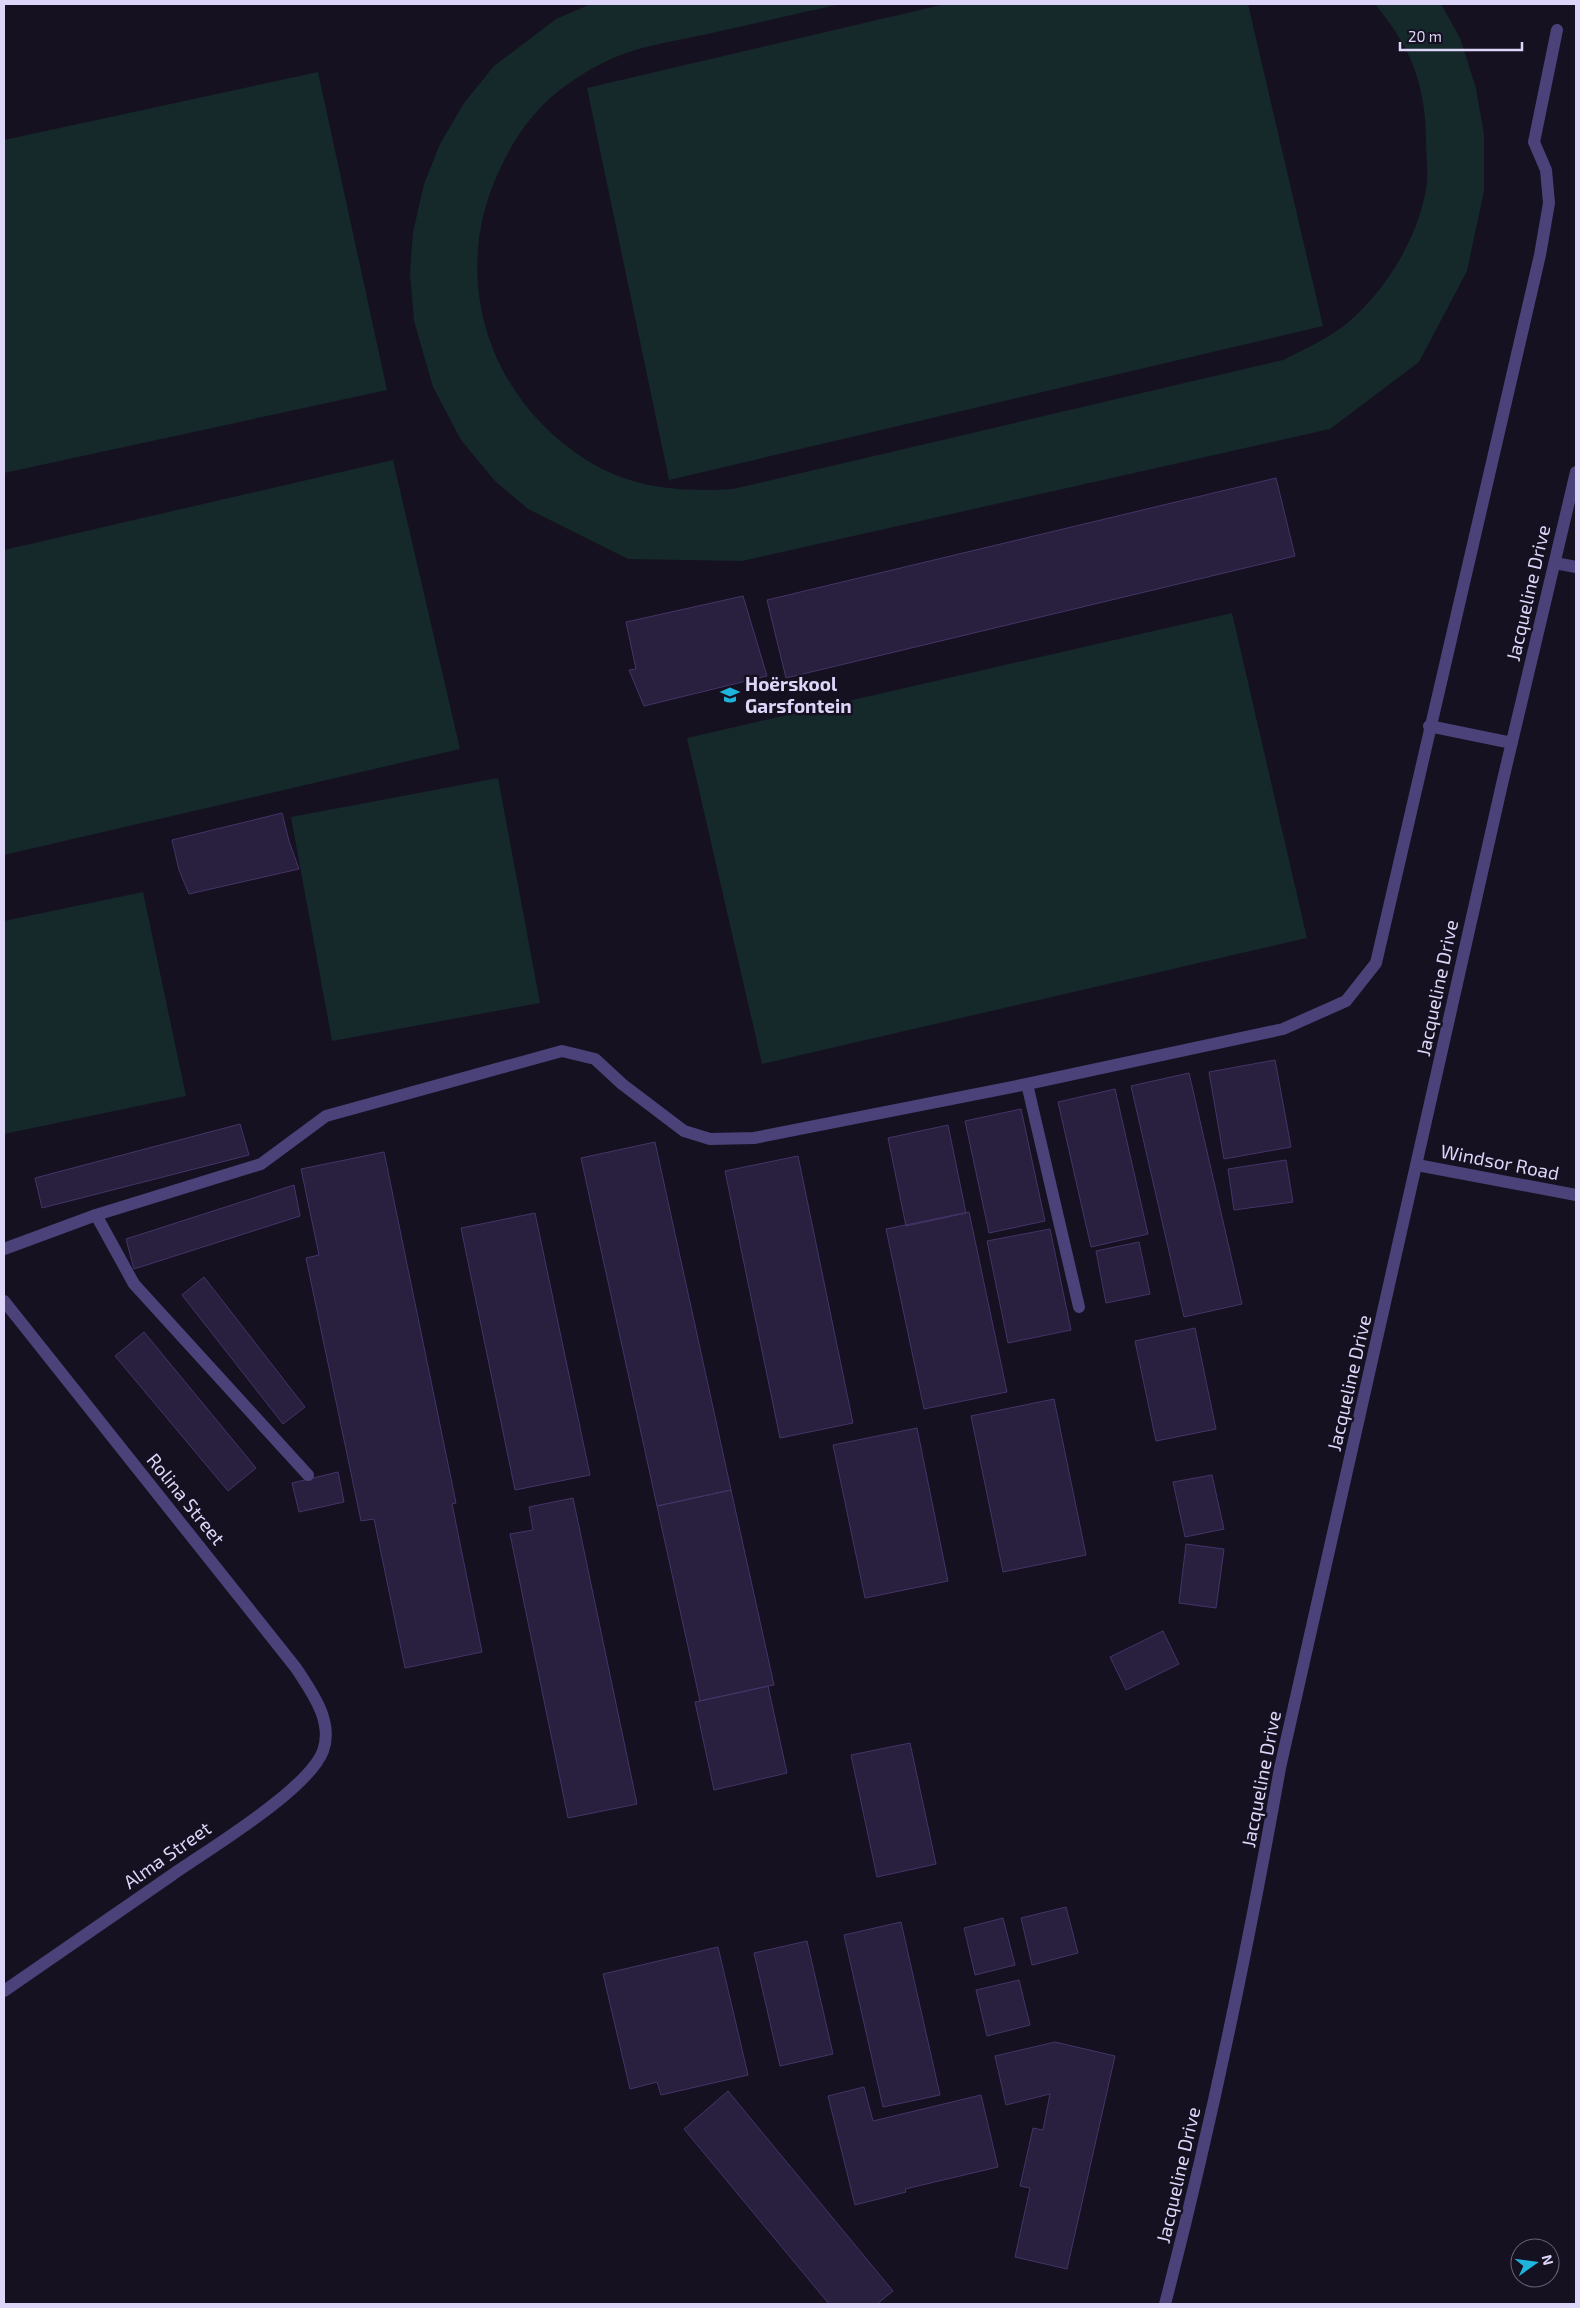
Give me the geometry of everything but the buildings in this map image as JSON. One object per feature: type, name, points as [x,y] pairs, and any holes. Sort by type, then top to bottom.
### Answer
[{"type":"street","points":[[4,1249],[96,1215],[261,1164],[326,1116],[562,1051],[596,1059],[622,1084],[684,1131],[710,1139],[754,1138],[1027,1084],[1283,1029],[1346,1001],[1376,963],[1429,726],[1540,255],[1550,203],[1546,170],[1534,142],[1557,30]]},
{"type":"street","name":"Jacqueline Drive","points":[[1165,2304],[1214,2105],[1254,1918],[1280,1768],[1512,743],[1576,472]]},
{"type":"street","points":[[1555,563],[1576,567]]},
{"type":"street","points":[[1429,726],[1512,743]]},
{"type":"street","points":[[1027,1084],[1079,1307]]},
{"type":"street","name":"Windsor Road","points":[[1417,1165],[1576,1195]]},
{"type":"street","points":[[96,1215],[134,1284],[308,1475]]},
{"type":"street","name":"Rolina Street","points":[[4,1301],[296,1668],[314,1694],[326,1729]]},
{"type":"street","name":"Alma Street","points":[[4,1991],[270,1807],[315,1767],[324,1749],[326,1729]]},
{"type":"green space","points":[[591,4],[841,4],[650,46],[606,61],[572,81],[543,105],[518,136],[499,171],[484,211],[478,252],[479,293],[487,332],[503,370],[525,404],[553,435],[588,461],[622,478],[658,487],[677,489],[733,489],[1283,360],[1328,337],[1366,306],[1401,257],[1418,220],[1427,182],[1425,113],[1422,94],[1409,57],[1401,41],[1375,4],[1441,4],[1460,38],[1476,88],[1484,135],[1484,191],[1467,271],[1419,362],[1330,429],[742,561],[628,559],[528,509],[495,481],[461,440],[433,387],[414,321],[410,273],[413,232],[424,184],[440,144],[464,103],[494,66],[556,19]]},
{"type":"green space","points":[[945,4],[1248,4],[1323,326],[669,480],[587,88]]},
{"type":"green space","points":[[318,72],[387,390],[4,473],[4,140]]},
{"type":"green space","points":[[393,460],[460,749],[4,855],[4,550]]},
{"type":"green space","points":[[1232,613],[1307,938],[762,1064],[687,738]]},
{"type":"green space","points":[[498,778],[540,1003],[332,1041],[291,817]]},
{"type":"green space","points":[[143,892],[186,1096],[4,1134],[4,921]]},
{"type":"place","name":"Hoërskool Garsfontein","points":[[730,695]]}]
